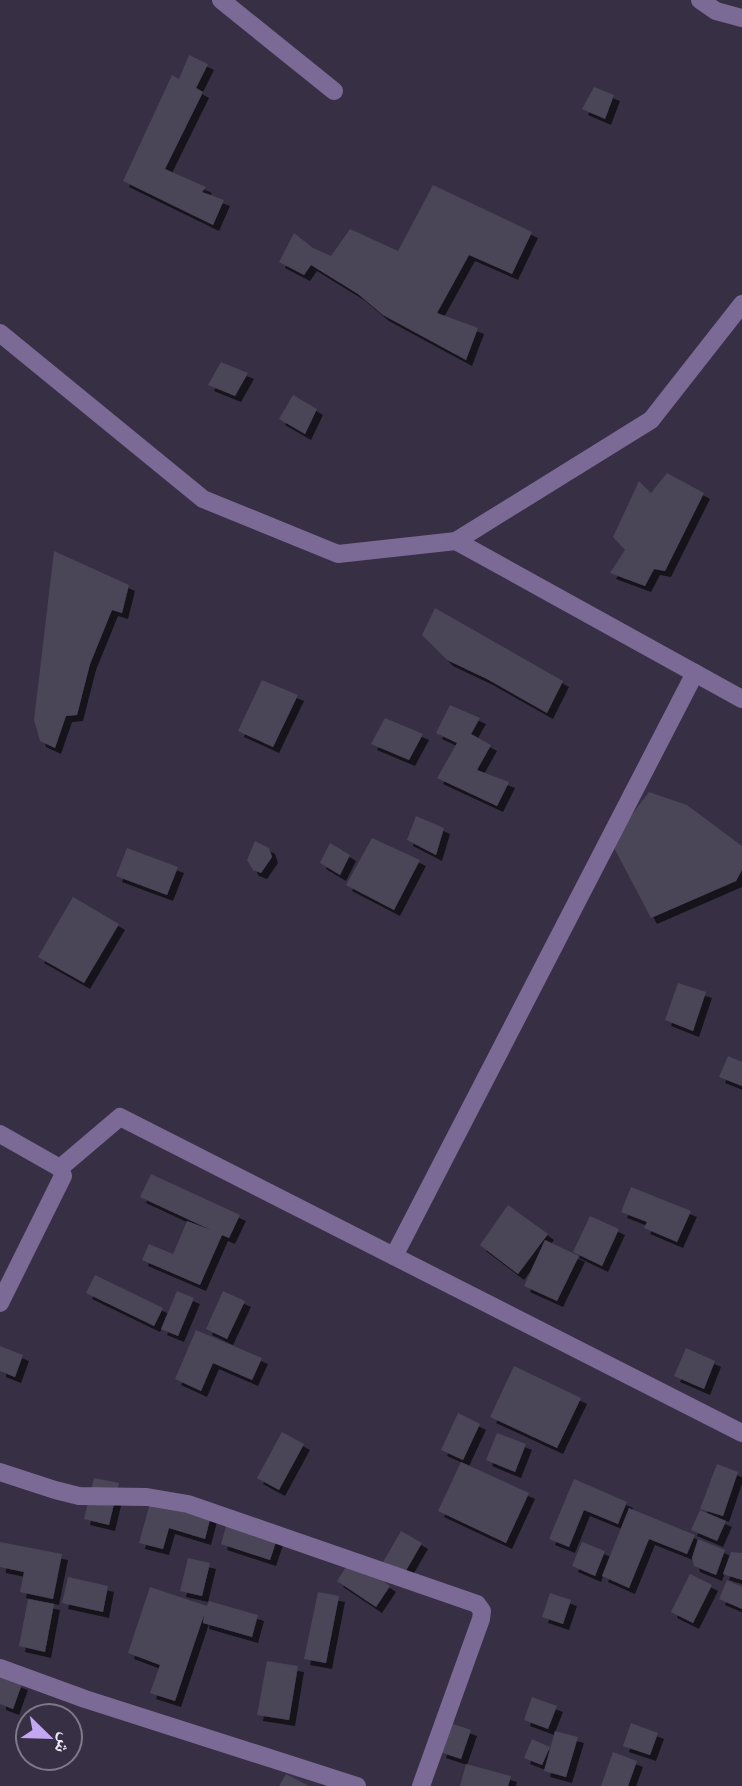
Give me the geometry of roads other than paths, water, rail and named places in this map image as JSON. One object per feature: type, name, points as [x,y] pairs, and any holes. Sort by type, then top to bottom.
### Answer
[{"type":"street","points":[[221,0],[334,91]]},
{"type":"street","points":[[699,0],[716,11],[742,18]]},
{"type":"street","points":[[0,332],[204,499],[338,554],[456,541],[651,420],[742,304]]},
{"type":"street","points":[[456,541],[742,699]]},
{"type":"street","points":[[394,1256],[695,673]]},
{"type":"street","points":[[60,1168],[120,1117],[742,1433]]},
{"type":"street","points":[[0,1134],[60,1168],[62,1176],[0,1303]]},
{"type":"street","points":[[0,1472],[79,1496],[147,1497],[188,1504],[477,1604],[482,1611],[481,1619],[421,1786]]},
{"type":"street","points":[[0,1668],[85,1699],[357,1786]]}]
